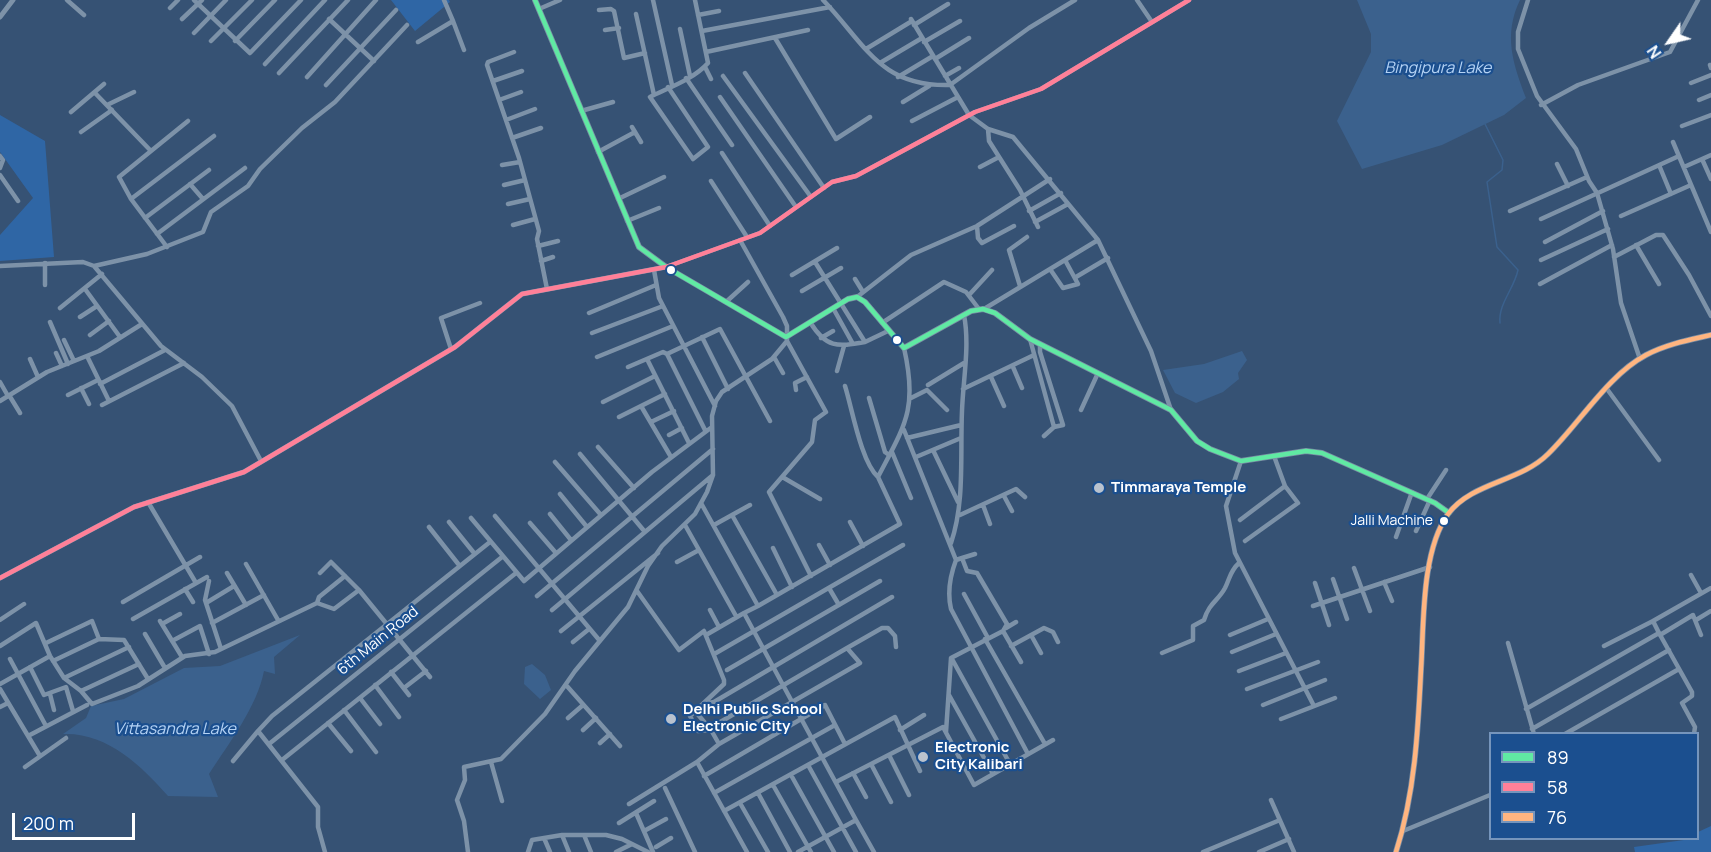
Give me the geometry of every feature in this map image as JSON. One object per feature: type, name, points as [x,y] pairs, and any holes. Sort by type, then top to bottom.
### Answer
[{"type":"main road","points":[[535,0],[639,247],[666,267],[786,339],[840,303],[860,295],[904,348],[964,315],[982,309],[1030,339],[1170,410],[1197,441],[1210,449],[1241,461],[1306,451],[1322,453],[1412,492],[1449,513]]},
{"type":"main road","points":[[1396,852],[1403,831],[1413,777],[1426,594],[1430,567],[1437,537],[1449,513],[1485,488],[1530,470],[1548,454],[1607,389],[1640,359],[1671,345],[1711,335]]},
{"type":"street","points":[[0,17],[13,0]]},
{"type":"street","points":[[67,0],[84,15]]},
{"type":"street","points":[[170,8],[178,0]]},
{"type":"street","points":[[194,33],[226,0]]},
{"type":"street","points":[[211,41],[252,0]]},
{"type":"street","points":[[236,41],[275,0]]},
{"type":"street","points":[[182,20],[198,1],[224,30],[250,53],[301,0]]},
{"type":"street","points":[[279,73],[348,0]]},
{"type":"street","points":[[308,76],[376,0]]},
{"type":"street","points":[[444,0],[464,50]]},
{"type":"street","points":[[539,9],[560,0]]},
{"type":"street","points":[[653,0],[670,86],[708,147],[693,159],[650,97],[670,86],[688,77],[708,63],[695,0]]},
{"type":"street","points":[[823,0],[880,63],[898,77],[929,86],[950,85],[1029,28],[1075,0]]},
{"type":"street","points":[[1137,0],[1152,22]]},
{"type":"street","points":[[0,578],[148,502],[239,474],[452,349],[518,297],[547,289],[666,267],[747,237],[770,226],[832,182],[856,176],[969,115],[1041,89],[1189,0]]},
{"type":"street","points":[[1528,0],[1518,32],[1518,49],[1541,105],[1576,149],[1587,177],[1597,193],[1612,245],[1621,303],[1640,359]]},
{"type":"street","points":[[1541,105],[1578,85],[1670,52],[1698,0]]},
{"type":"street","points":[[265,64],[323,1]]},
{"type":"street","points":[[866,49],[948,4]]},
{"type":"street","points":[[702,31],[830,8]]},
{"type":"street","points":[[326,85],[396,10]]},
{"type":"street","points":[[599,10],[614,11],[624,58],[645,53]]},
{"type":"street","points":[[698,15],[719,11]]},
{"type":"street","points":[[636,14],[654,95]]},
{"type":"street","points":[[329,19],[374,61]]},
{"type":"street","points":[[418,42],[453,21]]},
{"type":"street","points":[[880,63],[960,21]]},
{"type":"street","points":[[912,22],[969,115],[988,129],[1013,137],[1050,179],[1098,240],[1151,351],[1170,410]]},
{"type":"street","points":[[94,266],[167,247],[203,232],[211,212],[248,186],[260,169],[302,128],[331,106],[407,25]]},
{"type":"street","points":[[605,30],[618,28]]},
{"type":"street","points":[[680,29],[688,77],[732,145]]},
{"type":"street","points":[[706,52],[808,30]]},
{"type":"street","points":[[775,38],[836,139],[870,117]]},
{"type":"street","points":[[898,77],[969,38]]},
{"type":"street","points":[[514,52],[488,62],[536,219],[538,246],[547,289]]},
{"type":"street","points":[[705,67],[711,79]]},
{"type":"street","points":[[945,76],[959,68]]},
{"type":"street","points":[[493,81],[522,71]]},
{"type":"street","points":[[745,73],[824,188]]},
{"type":"street","points":[[1691,83],[1711,75]]},
{"type":"street","points":[[723,76],[811,197]]},
{"type":"street","points":[[71,112],[104,84]]},
{"type":"street","points":[[903,102],[929,86]]},
{"type":"street","points":[[107,105],[135,92]]},
{"type":"street","points":[[499,100],[521,92]]},
{"type":"street","points":[[95,93],[150,151]]},
{"type":"street","points":[[1699,100],[1711,95]]},
{"type":"street","points":[[912,121],[958,97]]},
{"type":"street","points":[[720,98],[796,207]]},
{"type":"street","points":[[581,111],[613,102]]},
{"type":"street","points":[[506,120],[535,109]]},
{"type":"street","points":[[81,132],[112,110]]},
{"type":"street","points":[[1682,126],[1711,115]]},
{"type":"street","points":[[167,247],[131,199],[119,177],[188,121]]},
{"type":"street","points":[[512,138],[540,128]]},
{"type":"street","points":[[598,152],[634,129],[641,142]]},
{"type":"street","points":[[988,129],[988,138],[1036,225],[1068,204]]},
{"type":"street","points":[[131,199],[214,136]]},
{"type":"street","points":[[1673,142],[1711,232]]},
{"type":"street","points":[[722,153],[770,226]]},
{"type":"street","points":[[1684,167],[1711,155]]},
{"type":"street","points":[[0,156],[3,160],[0,168]]},
{"type":"street","points":[[1541,219],[1679,156]]},
{"type":"street","points":[[980,167],[999,157]]},
{"type":"street","points":[[1702,159],[1711,180]]},
{"type":"street","points":[[502,165],[519,162]]},
{"type":"street","points":[[1557,164],[1568,186]]},
{"type":"street","points":[[1659,165],[1671,194]]},
{"type":"street","points":[[157,234],[244,168]]},
{"type":"street","points":[[145,218],[209,170]]},
{"type":"street","points":[[0,175],[18,201]]},
{"type":"street","points":[[618,199],[664,177]]},
{"type":"street","points":[[1510,211],[1587,177]]},
{"type":"street","points":[[855,279],[860,295],[911,255],[977,226],[1050,179]]},
{"type":"street","points":[[504,185],[525,180]]},
{"type":"street","points":[[711,181],[747,237]]},
{"type":"street","points":[[190,184],[202,199]]},
{"type":"street","points":[[1621,216],[1691,185]]},
{"type":"street","points":[[1029,211],[1061,193]]},
{"type":"street","points":[[508,204],[530,199]]},
{"type":"street","points":[[627,220],[659,208]]},
{"type":"street","points":[[1545,242],[1603,211]]},
{"type":"street","points":[[513,225],[536,219]]},
{"type":"street","points":[[977,226],[978,238],[982,243],[1014,226]]},
{"type":"street","points":[[1541,260],[1608,229]]},
{"type":"street","points":[[1614,257],[1656,235],[1663,235],[1689,275],[1711,316]]},
{"type":"street","points":[[1020,286],[1009,250],[1027,237]]},
{"type":"street","points":[[468,852],[464,821],[457,800],[465,780],[464,767],[501,759],[545,714],[600,641],[637,591],[648,566],[685,525],[701,503],[714,475],[712,427],[715,406],[722,392],[774,357],[786,339],[787,326],[783,317],[740,240]]},
{"type":"street","points":[[882,323],[944,282],[951,283],[969,295],[982,309],[1098,240]]},
{"type":"street","points":[[538,246],[558,241]]},
{"type":"street","points":[[1540,284],[1612,245]]},
{"type":"street","points":[[1636,245],[1659,284]]},
{"type":"street","points":[[792,275],[837,248]]},
{"type":"street","points":[[541,261],[553,257]]},
{"type":"street","points":[[1076,277],[1108,258]]},
{"type":"street","points":[[1050,269],[1064,289],[1078,284],[1065,260]]},
{"type":"street","points":[[0,266],[83,262],[94,266],[165,350],[206,380],[232,406],[261,461]]},
{"type":"street","points":[[815,262],[865,342]]},
{"type":"street","points":[[45,263],[45,285]]},
{"type":"street","points":[[802,291],[842,268]]},
{"type":"street","points":[[654,270],[656,291],[715,406]]},
{"type":"street","points":[[969,295],[992,270]]},
{"type":"street","points":[[60,308],[102,274]]},
{"type":"street","points":[[726,302],[748,282]]},
{"type":"street","points":[[589,313],[656,285]]},
{"type":"street","points":[[85,289],[120,337]]},
{"type":"street","points":[[452,349],[441,318],[480,303]]},
{"type":"street","points":[[80,317],[97,306]]},
{"type":"street","points":[[592,333],[663,306]]},
{"type":"street","points":[[833,308],[853,344]]},
{"type":"street","points":[[951,543],[960,515],[961,425],[967,330],[964,315]]},
{"type":"street","points":[[90,335],[109,321]]},
{"type":"street","points":[[50,322],[68,364]]},
{"type":"street","points":[[810,322],[821,338],[844,346],[865,342],[888,331]]},
{"type":"street","points":[[0,401],[38,377],[87,356],[142,324]]},
{"type":"street","points":[[597,357],[674,326]]},
{"type":"street","points":[[628,367],[663,352],[667,354],[720,329],[770,421]]},
{"type":"street","points":[[821,338],[833,331]]},
{"type":"street","points":[[702,337],[728,389]]},
{"type":"street","points":[[64,339],[74,361]]},
{"type":"street","points":[[786,339],[826,412],[815,420],[812,442],[784,478],[770,488],[769,496],[811,576]]},
{"type":"street","points":[[1030,339],[1054,427]]},
{"type":"street","points":[[1040,344],[1040,352],[1063,425],[1054,427],[1044,436]]},
{"type":"street","points":[[837,371],[844,346]]},
{"type":"street","points":[[878,477],[904,430],[911,398],[904,348]]},
{"type":"street","points":[[68,395],[165,350]]},
{"type":"street","points":[[611,351],[613,357]]},
{"type":"street","points":[[56,353],[62,366]]},
{"type":"street","points":[[667,354],[705,430]]},
{"type":"street","points":[[963,389],[1034,355]]},
{"type":"street","points":[[87,356],[109,401]]},
{"type":"street","points":[[774,357],[783,373]]},
{"type":"street","points":[[647,358],[689,442]]},
{"type":"street","points":[[30,359],[38,377]]},
{"type":"street","points":[[102,405],[184,363]]},
{"type":"street","points":[[928,385],[964,363]]},
{"type":"street","points":[[1013,367],[1022,388]]},
{"type":"street","points":[[1081,410],[1098,373]]},
{"type":"street","points":[[603,402],[655,376]]},
{"type":"street","points":[[796,390],[795,384],[807,377]]},
{"type":"street","points":[[991,377],[1004,406]]},
{"type":"street","points":[[0,382],[20,413]]},
{"type":"street","points":[[706,635],[900,524],[878,477],[872,471],[844,386]]},
{"type":"street","points":[[81,388],[89,404]]},
{"type":"street","points":[[1607,389],[1659,460]]},
{"type":"street","points":[[911,398],[927,390],[947,410]]},
{"type":"street","points":[[619,417],[665,394]]},
{"type":"street","points":[[869,398],[885,452],[890,454],[911,498]]},
{"type":"street","points":[[641,406],[671,457]]},
{"type":"street","points":[[651,422],[674,411]]},
{"type":"street","points":[[907,438],[961,425]]},
{"type":"street","points":[[471,518],[524,581],[689,442],[712,427]]},
{"type":"street","points":[[669,435],[682,428]]},
{"type":"street","points":[[904,430],[959,559],[967,571],[977,573],[1006,621],[1004,629],[1021,662]]},
{"type":"street","points":[[916,457],[961,438]]},
{"type":"street","points":[[598,447],[634,488]]},
{"type":"street","points":[[537,596],[713,449]]},
{"type":"street","points":[[933,450],[959,504]]},
{"type":"street","points":[[580,454],[645,532]]},
{"type":"street","points":[[1245,542],[1298,503],[1285,486],[1274,456]]},
{"type":"street","points":[[1241,461],[1226,506],[1239,563],[1314,706]]},
{"type":"street","points":[[555,462],[602,515]]},
{"type":"street","points":[[1416,531],[1428,500],[1446,470]]},
{"type":"street","points":[[552,610],[714,475]]},
{"type":"street","points":[[784,478],[820,499]]},
{"type":"street","points":[[1240,520],[1285,486]]},
{"type":"street","points":[[960,515],[1016,489],[1024,498]]},
{"type":"street","points":[[1396,537],[1412,492]]},
{"type":"street","points":[[560,494],[587,527]]},
{"type":"street","points":[[1004,496],[1012,511]]},
{"type":"street","points":[[148,502],[196,583]]},
{"type":"street","points":[[701,503],[758,606]]},
{"type":"street","points":[[714,525],[750,504]]},
{"type":"street","points":[[983,506],[990,524]]},
{"type":"street","points":[[550,514],[572,540]]},
{"type":"street","points":[[732,515],[777,595]]},
{"type":"street","points":[[495,516],[600,641]]},
{"type":"street","points":[[449,522],[474,553]]},
{"type":"street","points":[[850,522],[863,546]]},
{"type":"street","points":[[530,523],[556,553]]},
{"type":"street","points":[[685,525],[736,616]]},
{"type":"street","points":[[429,527],[459,565]]},
{"type":"street","points":[[232,761],[272,716],[490,542]]},
{"type":"street","points":[[819,545],[830,565]]},
{"type":"street","points":[[716,653],[903,545]]},
{"type":"street","points":[[773,548],[792,586]]},
{"type":"street","points":[[677,562],[699,550]]},
{"type":"street","points":[[561,631],[658,553]]},
{"type":"street","points":[[975,554],[959,559],[951,574],[949,599],[951,609],[1028,754]]},
{"type":"street","points":[[123,602],[200,557]]},
{"type":"street","name":"6th Main Road","points":[[269,744],[502,557]]},
{"type":"street","points":[[321,573],[331,562],[359,590],[430,677]]},
{"type":"street","points":[[1162,653],[1193,640],[1193,626],[1204,620],[1206,609],[1223,591],[1228,575],[1239,563]]},
{"type":"street","points":[[246,564],[278,620]]},
{"type":"street","points":[[1313,606],[1430,567]]},
{"type":"street","points":[[1354,568],[1370,610]]},
{"type":"street","points":[[227,573],[246,605]]},
{"type":"street","points":[[282,760],[516,573]]},
{"type":"street","points":[[1691,575],[1701,593]]},
{"type":"street","points":[[0,646],[36,623],[64,678],[93,704],[134,687],[182,657],[209,654],[317,603],[320,597],[345,576]]},
{"type":"street","points":[[133,619],[196,583],[208,579],[206,603],[221,649]]},
{"type":"street","points":[[1333,579],[1347,619]]},
{"type":"street","points":[[727,670],[880,581]]},
{"type":"street","points":[[1384,582],[1392,601]]},
{"type":"street","points":[[1315,583],[1329,625]]},
{"type":"street","points":[[206,603],[234,586]]},
{"type":"street","points":[[829,588],[839,605]]},
{"type":"street","points":[[1604,646],[1711,588]]},
{"type":"street","points":[[185,590],[193,603]]},
{"type":"street","points":[[317,603],[334,609],[359,590]]},
{"type":"street","points":[[637,591],[679,650],[705,631],[724,684],[690,716],[698,731],[710,729],[882,628],[888,628],[895,636],[896,647]]},
{"type":"street","points":[[964,594],[986,638],[1046,744]]},
{"type":"street","points":[[212,623],[264,595]]},
{"type":"street","points":[[703,704],[714,702],[892,597]]},
{"type":"street","points":[[0,620],[24,604]]},
{"type":"street","points":[[710,610],[719,627]]},
{"type":"street","points":[[1696,620],[1711,611]]},
{"type":"street","points":[[744,613],[874,852]]},
{"type":"street","points":[[180,614],[161,623],[182,657]]},
{"type":"street","points":[[1526,709],[1693,615],[1701,635]]},
{"type":"street","points":[[1230,634],[1268,619]]},
{"type":"street","points":[[46,643],[92,621],[99,639]]},
{"type":"street","points":[[1653,621],[1692,692],[1692,696],[1682,703],[1695,727],[1694,732]]},
{"type":"street","points":[[951,658],[1016,622]]},
{"type":"street","points":[[172,641],[200,626],[209,654]]},
{"type":"street","points":[[1011,646],[1044,628],[1053,632],[1058,642]]},
{"type":"street","points":[[573,642],[589,629]]},
{"type":"street","points":[[145,634],[165,668]]},
{"type":"street","points":[[1232,652],[1276,634]]},
{"type":"street","points":[[1031,635],[1041,653]]},
{"type":"street","points":[[0,684],[30,667],[99,639],[124,640],[148,679]]},
{"type":"street","points":[[1508,643],[1533,731],[1669,651]]},
{"type":"street","points":[[64,678],[129,647]]},
{"type":"street","points":[[629,804],[697,762],[718,744],[860,663],[847,648]]},
{"type":"street","points":[[1239,671],[1286,653]]},
{"type":"street","points":[[946,732],[951,658]]},
{"type":"street","points":[[951,658],[1010,764]]},
{"type":"street","points":[[10,659],[46,726]]},
{"type":"street","points":[[1247,689],[1318,662]]},
{"type":"street","points":[[81,691],[139,664]]},
{"type":"street","points":[[30,667],[42,693],[50,694],[66,687],[73,711]]},
{"type":"street","points":[[1569,732],[1680,669]]},
{"type":"street","points":[[404,688],[426,671]]},
{"type":"street","points":[[392,672],[409,695]]},
{"type":"street","points":[[1263,705],[1325,680]]},
{"type":"street","points":[[375,685],[399,717]]},
{"type":"street","points":[[566,685],[620,746]]},
{"type":"street","points":[[0,689],[40,756]]},
{"type":"street","points":[[947,693],[993,774]]},
{"type":"street","points":[[50,694],[54,710]]},
{"type":"street","points":[[360,698],[380,724]]},
{"type":"street","points":[[1281,719],[1335,698]]},
{"type":"street","points":[[0,707],[8,704]]},
{"type":"street","points":[[28,736],[87,705]]},
{"type":"street","points":[[568,718],[583,705]]},
{"type":"street","points":[[704,776],[825,705],[846,744]]},
{"type":"street","points":[[344,710],[376,752]]},
{"type":"street","points":[[695,711],[710,729],[718,744]]},
{"type":"street","points":[[900,729],[924,715]]},
{"type":"street","points":[[724,812],[895,717],[920,771]]},
{"type":"street","points":[[583,730],[596,718]]},
{"type":"street","points":[[328,723],[351,751]]},
{"type":"street","points":[[714,793],[835,725]]},
{"type":"street","points":[[836,782],[943,727],[974,785],[1053,740]]},
{"type":"street","points":[[258,731],[318,807],[318,827],[325,852]]},
{"type":"street","points":[[600,743],[610,734]]},
{"type":"street","points":[[25,767],[66,738]]},
{"type":"street","points":[[889,755],[909,795]]},
{"type":"street","points":[[491,762],[502,801]]},
{"type":"street","points":[[697,762],[747,852]]},
{"type":"street","points":[[871,764],[891,802]]},
{"type":"street","points":[[808,765],[856,852]]},
{"type":"street","points":[[853,773],[866,797]]},
{"type":"street","points":[[790,775],[834,852]]},
{"type":"street","points":[[773,784],[811,852]]},
{"type":"street","points":[[665,788],[695,852]]},
{"type":"street","points":[[758,793],[790,852]]},
{"type":"street","points":[[1403,831],[1489,796]]},
{"type":"street","points":[[1271,800],[1294,852]]},
{"type":"street","points":[[619,823],[654,801]]},
{"type":"street","points":[[740,803],[768,852]]},
{"type":"street","points":[[636,813],[655,850],[664,852]]},
{"type":"street","points":[[645,831],[666,819]]},
{"type":"street","points":[[798,852],[856,820]]},
{"type":"street","points":[[1203,852],[1280,820]]},
{"type":"street","points":[[584,835],[591,852]]},
{"type":"street","points":[[528,852],[532,840],[584,835],[606,836],[648,852]]},
{"type":"street","points":[[561,836],[569,852]]},
{"type":"street","points":[[544,838],[550,852]]},
{"type":"street","points":[[655,850],[671,838]]},
{"type":"street","points":[[1259,852],[1289,839]]},
{"type":"street","points":[[616,852],[632,844]]},
{"type":"shaded area","points":[[391,0],[449,0],[450,2],[415,31]]},
{"type":"shaded area","points":[[0,115],[45,141],[54,257],[0,261],[0,235],[33,198],[0,152]]},
{"type":"shaded area","points":[[1711,826],[1711,852],[1635,852],[1634,847],[1699,840],[1699,832]]},
{"type":"water","name":"Bingipura Lake","points":[[1357,0],[1520,0],[1512,25],[1511,37],[1514,61],[1526,98],[1504,115],[1442,145],[1362,169],[1337,121],[1371,52],[1371,34]]},
{"type":"water","points":[[1242,351],[1247,360],[1238,373],[1239,379],[1223,392],[1196,403],[1175,393],[1163,370],[1204,364]]},
{"type":"water","name":"Vittasandra Lake","points":[[300,635],[274,657],[275,674],[264,671],[249,711],[209,774],[218,797],[168,796],[122,753],[94,738],[63,734],[86,718],[91,706],[124,699],[184,668],[220,666]]},
{"type":"water","points":[[532,664],[545,675],[551,690],[540,699],[524,684],[525,667]]},
{"type":"waterway","points":[[1485,124],[1503,160],[1502,170],[1487,182],[1497,247],[1518,270],[1501,309],[1500,323]]},
{"type":"transit line","name":"89","points":[[535,0],[639,247],[666,267],[786,337],[848,299],[857,297],[865,302],[904,348],[971,311],[983,309],[995,313],[1030,339],[1171,410],[1197,441],[1210,449],[1241,461],[1306,451],[1322,453],[1435,503],[1449,513]]},
{"type":"transit line","name":"58","points":[[0,578],[134,507],[244,472],[455,347],[522,294],[666,267],[760,233],[832,182],[856,176],[975,112],[1041,89],[1189,0]]},
{"type":"transit line","name":"76","points":[[1396,852],[1408,807],[1414,761],[1428,568],[1439,530],[1448,514],[1470,495],[1537,463],[1560,442],[1606,387],[1632,364],[1662,348],[1711,335]]},
{"type":"place","name":"Timmaraya Temple","points":[[1099,488]]},
{"type":"place","name":"Jalli Machine","points":[[1444,521]]},
{"type":"place","name":"Delhi Public School Electronic City","points":[[671,719]]},
{"type":"place","name":"Electronic City Kalibari","points":[[923,757]]}]
